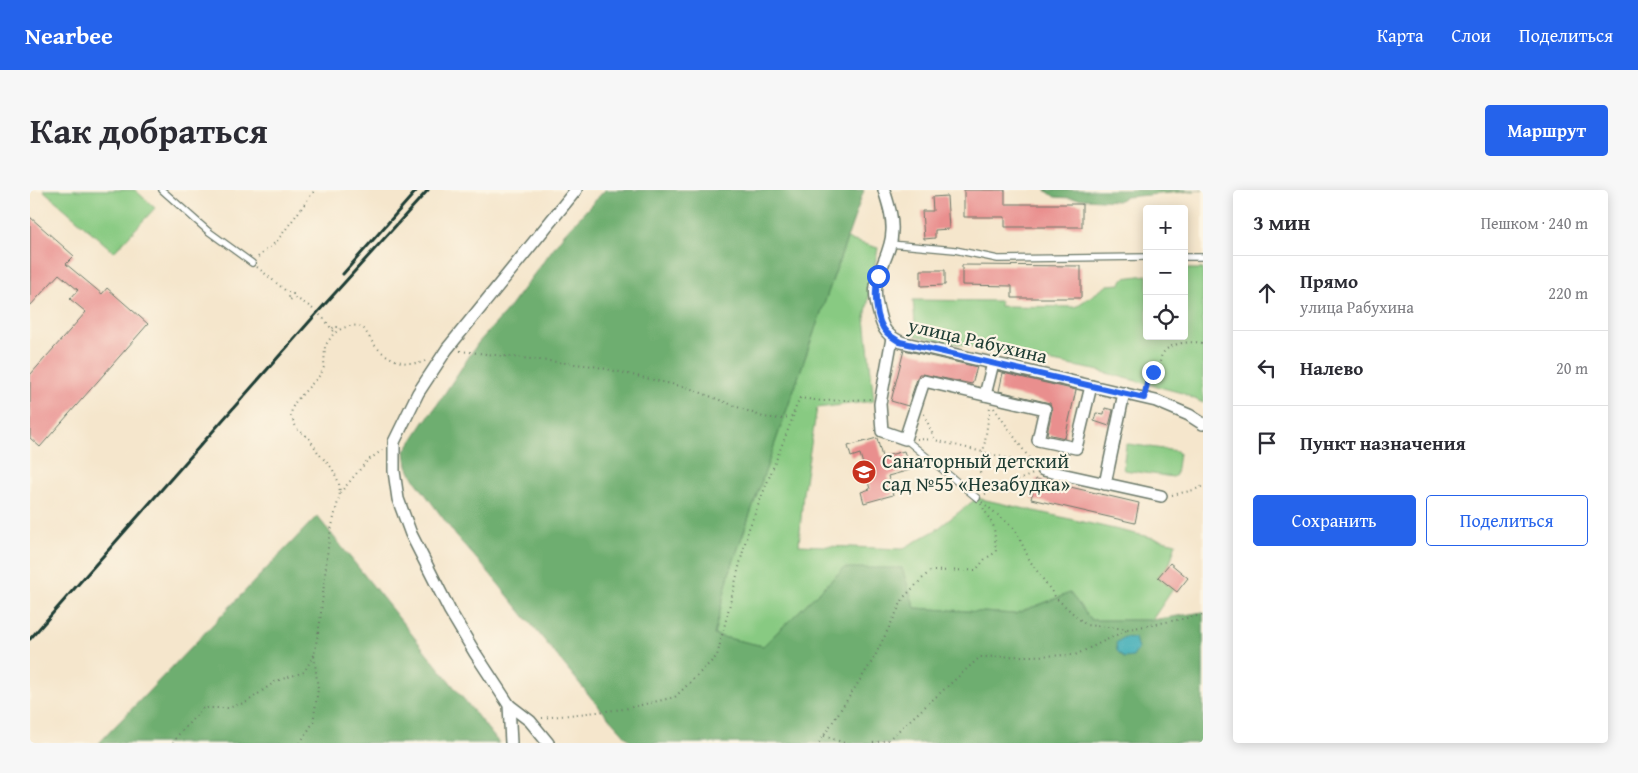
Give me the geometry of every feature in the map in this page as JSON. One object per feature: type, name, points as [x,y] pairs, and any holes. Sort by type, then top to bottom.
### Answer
[{"type":"street","points":[[548,743],[530,721],[509,705],[450,611],[411,534],[398,499],[394,471],[394,442],[418,393],[447,349],[576,190]]},
{"type":"street","name":"улица Рабухина","points":[[884,190],[891,216],[892,232],[890,244],[875,288],[881,322],[885,332],[892,338],[900,342],[1144,398],[1173,407],[1203,424]]},
{"type":"street","points":[[892,338],[881,400],[882,430],[905,439],[924,381],[1045,410],[1038,440],[1076,448],[1091,386]]},
{"type":"street","points":[[985,395],[993,363]]},
{"type":"street","points":[[1105,484],[1124,393]]},
{"type":"street","points":[[1042,470],[1161,496]]},
{"type":"street","points":[[509,705],[511,743]]},
{"type":"lane","points":[[162,190],[208,231],[252,263]]},
{"type":"lane","points":[[890,244],[956,250],[998,259],[1143,257]]},
{"type":"lane","points":[[1188,257],[1203,257]]},
{"type":"lane","points":[[905,439],[977,498]]},
{"type":"path","points":[[315,190],[277,241],[252,263],[286,291],[292,293],[288,298],[290,300],[293,298],[299,299],[328,322],[331,329],[336,326],[333,331],[335,333]]},
{"type":"path","points":[[300,743],[313,723],[318,689],[314,655],[320,622],[329,538],[340,494],[332,468],[319,454],[309,438],[297,428],[291,416],[292,408],[321,374],[324,367],[325,346],[341,328],[356,326],[364,329],[374,345],[394,360],[406,363],[421,363],[430,358]]},
{"type":"path","points":[[1144,398],[1148,379],[1159,365],[1161,355],[1168,348],[1182,343],[1203,343]]},
{"type":"path","points":[[447,349],[593,366],[689,388],[763,417],[780,419],[792,416],[800,398]]},
{"type":"path","points":[[800,398],[822,401],[845,399],[881,400]]},
{"type":"path","points":[[530,721],[552,716],[624,709],[675,697],[717,656],[748,531],[800,398]]},
{"type":"path","points":[[917,400],[935,440]]},
{"type":"path","points":[[819,743],[873,660],[904,597],[930,571],[976,570],[985,559],[996,552],[994,527],[977,498],[983,452],[990,402],[1034,465],[1017,461],[983,452],[935,440],[905,439]]},
{"type":"path","points":[[340,494],[367,461],[394,442]]},
{"type":"path","points":[[977,498],[1042,470]]},
{"type":"path","points":[[1161,496],[1194,490],[1203,486]]},
{"type":"path","points":[[977,498],[1015,529],[1030,561],[1057,599],[1086,626],[1128,629],[1203,615]]},
{"type":"path","points":[[873,743],[888,740],[980,658],[1075,655],[1128,629]]},
{"type":"path","points":[[173,743],[203,708],[228,708],[247,702],[276,681],[304,672],[314,655]]},
{"type":"path","points":[[824,736],[845,743]]},
{"type":"green space","points":[[43,190],[135,190],[155,208],[114,252]]},
{"type":"green space","points":[[605,190],[864,190],[729,574],[714,635],[763,646],[844,568],[902,568],[915,608],[1015,614],[1070,593],[1091,620],[1152,620],[1203,612],[1203,743],[632,743],[598,706],[491,575],[457,537],[417,483],[407,466],[405,451],[478,343],[505,313],[564,234]]},
{"type":"green space","points":[[1045,190],[1203,190],[1126,197],[1117,201],[1055,197]]},
{"type":"green space","points":[[847,239],[878,248],[865,318],[874,401],[817,408],[803,493],[799,545],[902,549],[936,530],[977,498],[1176,543],[1170,563],[1158,577],[1173,589],[1152,620],[1091,620],[1070,593],[1015,614],[915,608],[844,568],[763,646],[714,635],[729,574]]},
{"type":"green space","points":[[1188,269],[1203,269],[1203,403],[1182,393],[1095,370],[916,336],[913,300],[1000,301],[1000,306],[1075,307],[1108,285],[1120,284],[1124,278],[1143,276],[1143,340],[1188,340]]},
{"type":"green space","points":[[1126,445],[1177,451],[1179,453],[1176,475],[1173,477],[1124,470]]},
{"type":"green space","points":[[317,516],[499,743],[99,743]]},
{"type":"water","points":[[1124,637],[1135,638],[1138,649],[1133,657],[1124,658],[1117,651],[1116,643]]},
{"type":"building","points":[[964,190],[1005,190],[1005,204],[1082,204],[1082,227],[1005,227],[1005,217],[964,217]]},
{"type":"building","points":[[947,196],[949,229],[935,230],[935,238],[924,239],[922,211],[933,211],[932,197]]},
{"type":"building","points":[[30,217],[74,256],[66,264],[102,294],[107,288],[148,324],[40,447],[30,438],[30,375],[86,312],[70,299],[78,290],[59,274],[30,306]]},
{"type":"building","points":[[962,265],[1081,266],[1081,298],[1012,298],[1012,286],[962,285]]},
{"type":"building","points":[[921,270],[945,270],[945,285],[921,286]]},
{"type":"building","points":[[904,350],[977,367],[972,384],[919,374],[908,406],[891,401]]},
{"type":"building","points":[[1003,373],[1076,390],[1065,438],[1047,434],[1052,410],[1050,403],[999,391]]},
{"type":"building","points":[[1105,408],[1113,410],[1109,426],[1094,421],[1096,413],[1104,414]]},
{"type":"building","points":[[877,438],[882,457],[904,451],[910,470],[888,476],[893,495],[864,503],[861,492],[870,489],[860,454],[851,457],[848,446]]},
{"type":"building","points":[[1036,479],[1139,503],[1135,523],[1031,499]]},
{"type":"building","points":[[1170,563],[1188,578],[1177,592],[1158,577]]},
{"type":"railway","points":[[343,274],[417,190]]},
{"type":"railway","points":[[30,639],[428,190]]},
{"type":"place","name":"Санаторный детский сад №55 «Незабудка»","points":[[864,472]]},
{"type":"route","points":[[878,276],[875,288],[881,322],[885,332],[900,342],[1144,398],[1148,379],[1153,372]]}]
